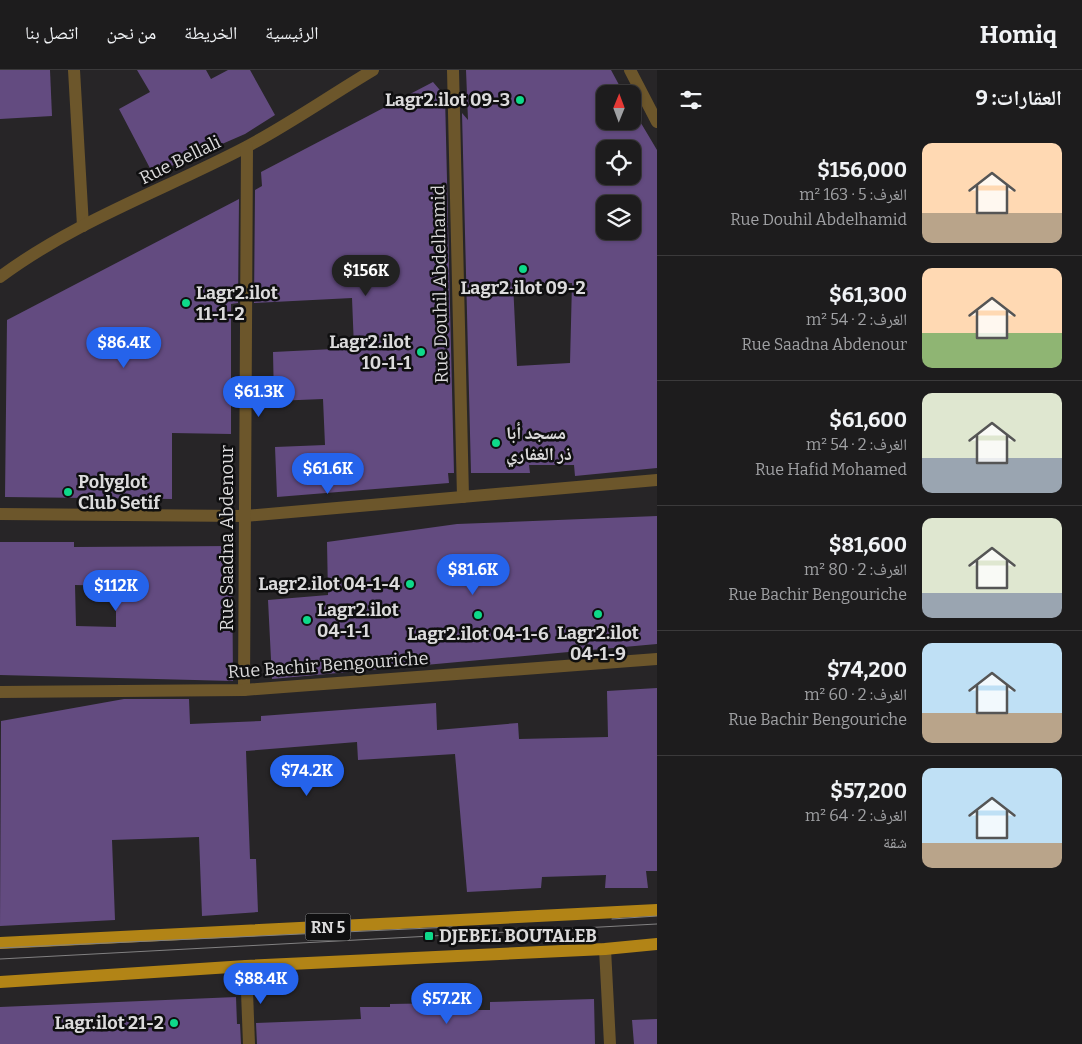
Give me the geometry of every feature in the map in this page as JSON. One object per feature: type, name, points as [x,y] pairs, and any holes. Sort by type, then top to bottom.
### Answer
[{"type":"main road","name":"RN 5","points":[[0,943],[657,910]]},
{"type":"main road","name":"RN 5","points":[[0,982],[246,966],[605,949],[657,944]]},
{"type":"street","points":[[74,70],[83,226]]},
{"type":"street","name":"Rue Bellali","points":[[0,276],[83,226],[247,147],[373,70]]},
{"type":"street","name":"Rue Douhil Abdelhamid","points":[[453,70],[463,497]]},
{"type":"street","points":[[630,70],[657,122]]},
{"type":"street","name":"Rue Saadna Abdenour","points":[[244,690],[247,147]]},
{"type":"street","points":[[0,514],[245,516],[657,480]]},
{"type":"street","name":"Rue Bachir Bengouriche","points":[[0,692],[244,690],[657,658]]},
{"type":"street","points":[[605,949],[610,1044]]},
{"type":"street","points":[[246,966],[249,1044]]},
{"type":"building","points":[[0,70],[50,70],[52,116],[0,119]]},
{"type":"building","points":[[137,70],[206,70],[211,79],[228,70],[250,70],[275,115],[245,134],[153,174],[119,109],[150,92]]},
{"type":"building","points":[[466,70],[611,70],[619,85],[596,85],[596,130],[641,130],[641,123],[657,150],[657,468],[575,476],[574,465],[529,465],[530,473],[471,473],[462,113],[468,120]],"holes":[[[513,283],[572,283],[570,363],[517,366]]]},
{"type":"building","points":[[433,82],[445,96],[454,473],[448,473],[449,483],[277,497],[275,447],[325,445],[323,399],[274,401],[273,352],[354,348],[352,298],[254,303],[255,190],[262,186],[261,172]]},
{"type":"building","points":[[239,199],[238,303],[231,304],[231,434],[172,433],[172,499],[5,497],[7,320]]},
{"type":"building","points":[[657,516],[657,644],[272,679],[268,600],[328,595],[327,542],[457,524]]},
{"type":"building","points":[[0,542],[74,542],[74,547],[232,546],[233,681],[0,675]],"holes":[[[75,585],[116,586],[116,627],[76,626]]]},
{"type":"building","points":[[657,688],[657,871],[646,871],[648,888],[605,888],[606,875],[542,877],[541,888],[467,892],[455,754],[358,760],[357,742],[246,751],[250,859],[256,859],[258,912],[202,916],[199,837],[112,840],[115,920],[0,926],[1,721],[124,699],[189,699],[190,724],[261,721],[261,716],[436,703],[437,730],[518,723],[519,739],[608,737],[607,691]]},
{"type":"building","points":[[236,997],[237,1024],[240,1024],[241,1044],[0,1044],[0,1007]]},
{"type":"building","points":[[594,999],[595,1044],[257,1044],[256,1023],[361,1019],[360,1007],[390,1007],[390,1004],[452,1003],[453,1010],[490,1010],[490,1002]]},
{"type":"building","points":[[657,1019],[657,1044],[634,1044],[632,1020]]},
{"type":"tram line","points":[[612,919],[657,916]]},
{"type":"tram line","points":[[0,959],[657,924]]},
{"type":"tram line","points":[[0,948],[452,927]]},
{"type":"place","name":"Lagr2.ilot 09-3","points":[[520,100]]},
{"type":"place","name":"Lagr2.ilot 09-2","points":[[523,269]]},
{"type":"place","name":"Lagr2.ilot 11-1-2","points":[[186,303]]},
{"type":"place","name":"Lagr2.ilot 10-1-1","points":[[421,352]]},
{"type":"place","name":"مسجد أبا ذر الغفاري","points":[[496,443]]},
{"type":"place","name":"Polyglot Club Setif","points":[[68,492]]},
{"type":"place","name":"Lagr2.ilot 04-1-4","points":[[410,584]]},
{"type":"place","name":"Lagr2.ilot 04-1-9","points":[[598,614]]},
{"type":"place","name":"Lagr2.ilot 04-1-6","points":[[478,615]]},
{"type":"place","name":"Lagr2.ilot 04-1-1","points":[[307,620]]},
{"type":"place","name":"DJEBEL BOUTALEB","points":[[429,936]]},
{"type":"place","name":"Lagr.ilot 21-2","points":[[174,1023]]}]
